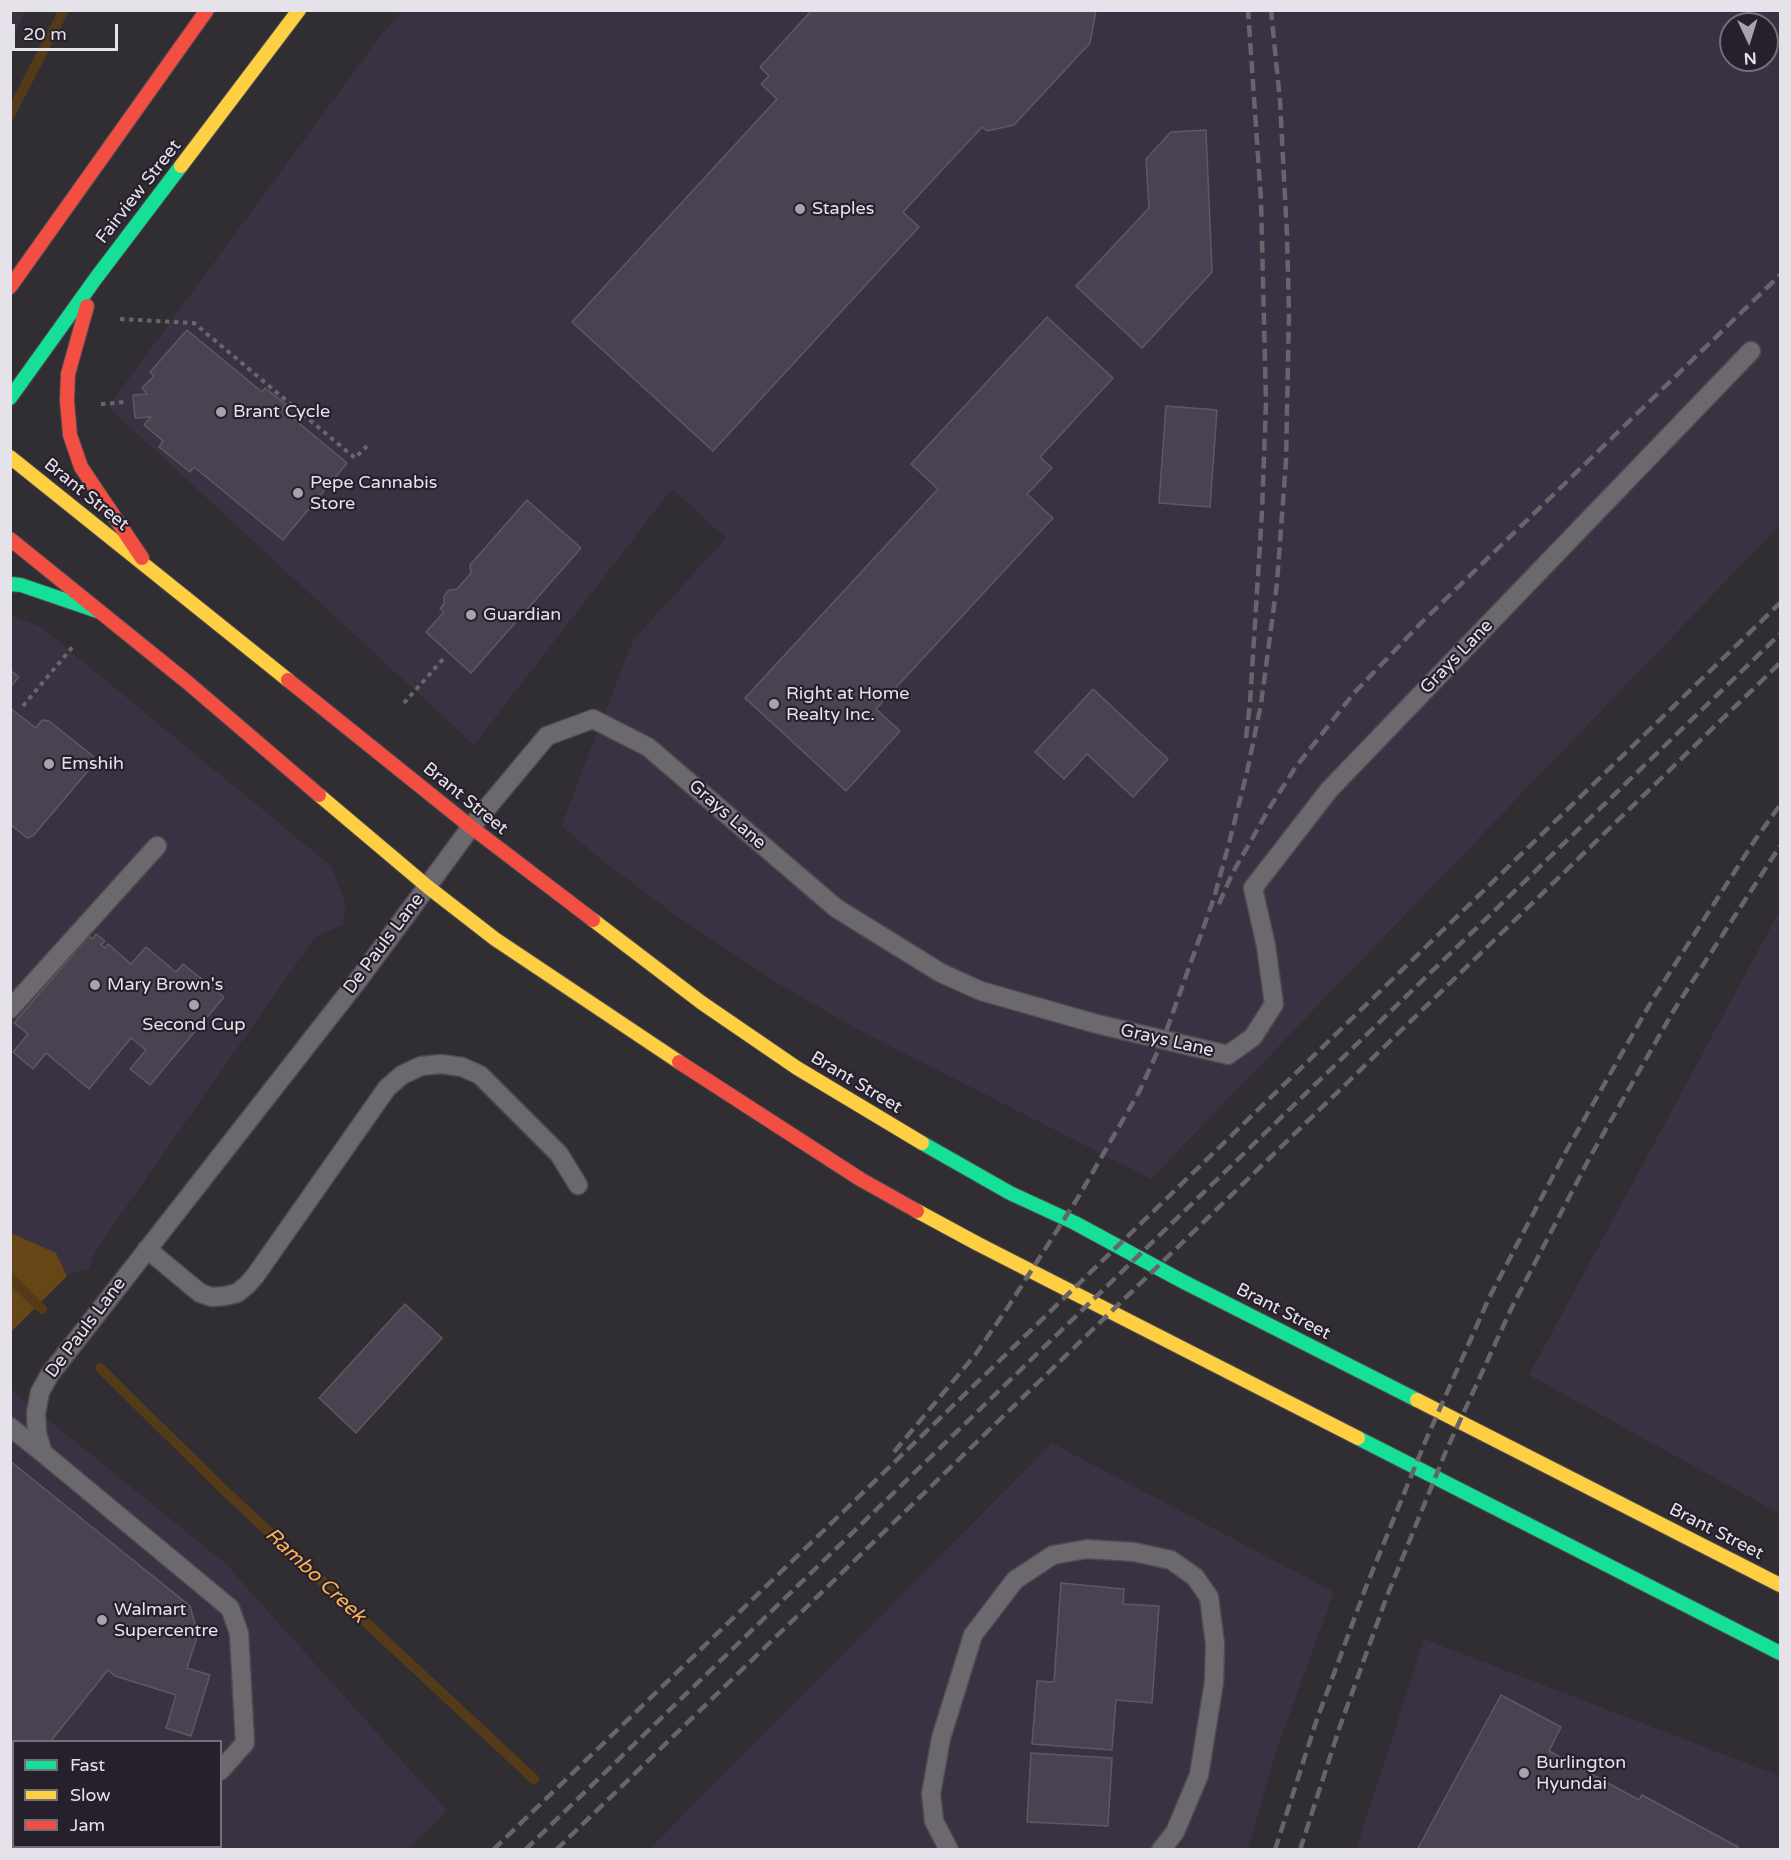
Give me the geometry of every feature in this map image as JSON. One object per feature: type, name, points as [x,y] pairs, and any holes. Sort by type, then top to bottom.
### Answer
[{"type":"main road","points":[[10,287],[207,10]]},
{"type":"main road","name":"Fairview Street","points":[[10,398],[96,278],[299,10]]},
{"type":"main road","points":[[19,250],[51,228]]},
{"type":"main road","points":[[96,278],[68,374],[67,401],[70,435],[81,467],[150,569]]},
{"type":"main road","name":"Brant Street","points":[[10,457],[471,827],[702,1003],[797,1068],[916,1140],[1010,1193],[1075,1223],[1182,1281],[1780,1585]]},
{"type":"main road","points":[[10,539],[495,939],[722,1091],[860,1179],[978,1244],[1780,1653]]},
{"type":"main road","points":[[10,584],[21,585],[102,613]]},
{"type":"lane","name":"Grays Lane","points":[[428,886],[471,827],[547,736],[593,719],[648,747],[836,908],[941,973],[981,992],[1097,1024],[1228,1055],[1253,1037],[1274,1004],[1266,946],[1253,888],[1329,790],[1751,351]]},
{"type":"lane","points":[[10,1010],[157,846]]},
{"type":"lane","name":"De Pauls Lane","points":[[43,1453],[37,1433],[36,1413],[40,1392],[50,1374],[428,886]]},
{"type":"lane","points":[[147,1249],[200,1293],[212,1297],[237,1293],[255,1276],[387,1088],[402,1075],[421,1066],[441,1064],[462,1066],[480,1075],[559,1154],[578,1185]]},
{"type":"lane","points":[[10,1427],[230,1608],[239,1633],[245,1743],[222,1769]]},
{"type":"lane","points":[[949,1850],[934,1821],[931,1794],[941,1738],[973,1635],[1015,1580],[1053,1556],[1087,1549],[1134,1552],[1171,1560],[1195,1577],[1209,1597],[1215,1644],[1214,1682],[1199,1775],[1175,1832],[1161,1850]]},
{"type":"path","points":[[117,318],[194,323],[355,458],[366,446]]},
{"type":"path","points":[[96,405],[126,402]]},
{"type":"path","points":[[23,706],[75,644]]},
{"type":"path","points":[[404,703],[444,658]]},
{"type":"shaded area","points":[[10,11],[25,11],[11,43]]},
{"type":"shaded area","points":[[403,11],[1780,11],[1780,525],[1151,1179],[855,1028],[779,984],[676,916],[561,826],[633,640],[726,538],[672,489],[474,745],[108,407],[381,35]]},
{"type":"shaded area","points":[[10,617],[41,627],[331,866],[346,904],[343,925],[315,937],[96,1250],[89,1268],[67,1276],[56,1253],[11,1233]]},
{"type":"shaded area","points":[[1780,910],[1780,1514],[1529,1375]]},
{"type":"shaded area","points":[[11,1233],[56,1253],[67,1276],[11,1332]]},
{"type":"shaded area","points":[[10,1389],[224,1562],[447,1811],[408,1849],[11,1849]]},
{"type":"shaded area","points":[[1052,1443],[1334,1592],[1277,1749],[1248,1849],[649,1850]]},
{"type":"shaded area","points":[[1424,1639],[1780,1776],[1780,1849],[1356,1850]]},
{"type":"building","points":[[812,10],[1096,10],[1090,43],[1014,125],[987,131],[982,127],[903,212],[919,227],[713,451],[572,322],[777,99],[761,84],[769,76],[760,67]]},
{"type":"building","points":[[1206,130],[1212,272],[1142,348],[1076,286],[1149,208],[1146,159],[1171,132]]},
{"type":"building","points":[[1047,317],[1113,378],[1040,457],[1052,468],[1027,494],[1053,518],[876,709],[900,731],[846,791],[745,698],[938,489],[911,464]]},
{"type":"building","points":[[187,330],[262,392],[265,388],[286,404],[282,409],[347,463],[283,540],[194,467],[190,472],[159,447],[163,441],[144,425],[151,417],[135,418],[133,395],[147,394],[142,388],[154,376],[150,372]]},
{"type":"building","points":[[1166,406],[1217,410],[1210,507],[1159,503]]},
{"type":"building","points":[[527,500],[581,548],[471,673],[426,632],[444,612],[440,609],[444,604],[444,596],[449,590],[457,589],[471,573],[470,565]]},
{"type":"building","points":[[10,670],[19,677],[10,687]]},
{"type":"building","points":[[1093,689],[1168,759],[1133,797],[1087,754],[1064,779],[1035,752]]},
{"type":"building","points":[[10,708],[36,728],[42,720],[49,721],[93,756],[93,765],[33,836],[27,838],[10,824]]},
{"type":"building","points":[[96,934],[105,941],[101,945],[105,948],[108,944],[131,964],[146,947],[176,972],[183,964],[224,997],[150,1085],[130,1069],[146,1050],[131,1038],[89,1089],[46,1053],[33,1069],[13,1052],[28,1034],[14,1023],[89,936],[93,939]]},
{"type":"building","points":[[405,1304],[442,1338],[356,1433],[319,1398]]},
{"type":"building","name":"Walmart Supercentre","points":[[10,1461],[190,1606],[198,1634],[187,1668],[210,1675],[191,1736],[166,1728],[176,1695],[115,1676],[108,1670],[52,1740],[12,1740],[12,1788],[10,1790]]},
{"type":"building","points":[[1061,1583],[1124,1589],[1123,1604],[1159,1606],[1152,1703],[1116,1700],[1112,1750],[1032,1744],[1037,1681],[1054,1682]]},
{"type":"building","name":"Burlington Hyundai","points":[[1501,1695],[1561,1727],[1549,1751],[1639,1800],[1642,1795],[1738,1847],[1737,1850],[1417,1850]]},
{"type":"building","points":[[1031,1753],[1112,1758],[1108,1826],[1027,1822]]},
{"type":"waterway","points":[[10,115],[64,10]]},
{"type":"waterway","name":"Rambo Creek","points":[[10,1278],[42,1309]]},
{"type":"waterway","name":"Rambo Creek","points":[[100,1368],[225,1491],[534,1779]]},
{"type":"railway","points":[[1246,738],[1262,512],[1266,402],[1261,200],[1248,10]]},
{"type":"railway","points":[[894,1452],[975,1355],[1008,1307],[1079,1196],[1139,1092],[1163,1040],[1214,898],[1228,847],[1261,704],[1277,583],[1286,461],[1289,313],[1287,235],[1280,101],[1271,10]]},
{"type":"railway","points":[[1219,904],[1232,874],[1270,807],[1295,768],[1354,693],[1422,622],[1780,275]]},
{"type":"railway","points":[[493,1850],[1780,603]]},
{"type":"railway","points":[[525,1850],[1780,634]]},
{"type":"railway","points":[[556,1850],[1780,663]]},
{"type":"railway","points":[[1275,1850],[1316,1722],[1366,1587],[1425,1442],[1489,1298],[1565,1153],[1654,997],[1780,805]]},
{"type":"railway","points":[[1300,1850],[1339,1729],[1387,1596],[1446,1451],[1512,1307],[1590,1157],[1674,1010],[1780,846]]},
{"type":"traffic: fast","points":[[10,398],[96,278],[181,166]]},
{"type":"traffic: fast","points":[[10,584],[21,585],[97,611]]},
{"type":"traffic: fast","points":[[922,1143],[1010,1193],[1075,1223],[1182,1281],[1417,1400]]},
{"type":"traffic: fast","points":[[1358,1438],[1780,1653]]},
{"type":"traffic: slow","points":[[181,166],[299,10]]},
{"type":"traffic: slow","points":[[10,457],[288,680]]},
{"type":"traffic: slow","points":[[319,795],[428,887],[495,939],[679,1062]]},
{"type":"traffic: slow","points":[[593,920],[702,1003],[797,1068],[922,1143]]},
{"type":"traffic: slow","points":[[917,1211],[1358,1438]]},
{"type":"traffic: slow","points":[[1417,1400],[1780,1585]]},
{"type":"traffic: jam","points":[[10,287],[207,10]]},
{"type":"traffic: jam","points":[[87,306],[68,374],[67,401],[70,435],[81,467],[142,558]]},
{"type":"traffic: jam","points":[[10,539],[187,682],[319,795]]},
{"type":"traffic: jam","points":[[288,680],[471,827],[593,920]]},
{"type":"traffic: jam","points":[[679,1062],[860,1179],[917,1211]]},
{"type":"place","name":"Staples","points":[[800,209]]},
{"type":"place","name":"Brant Cycle","points":[[221,412]]},
{"type":"place","name":"Pepe Cannabis Store","points":[[298,493]]},
{"type":"place","name":"Guardian","points":[[471,615]]},
{"type":"place","name":"Right at Home Realty Inc.","points":[[774,704]]},
{"type":"place","name":"Emshih","points":[[49,764]]},
{"type":"place","name":"Mary Brown's","points":[[95,985]]},
{"type":"place","name":"Second Cup","points":[[194,1005]]},
{"type":"place","name":"Walmart Supercentre","points":[[102,1620]]},
{"type":"place","name":"Burlington Hyundai","points":[[1524,1773]]}]
